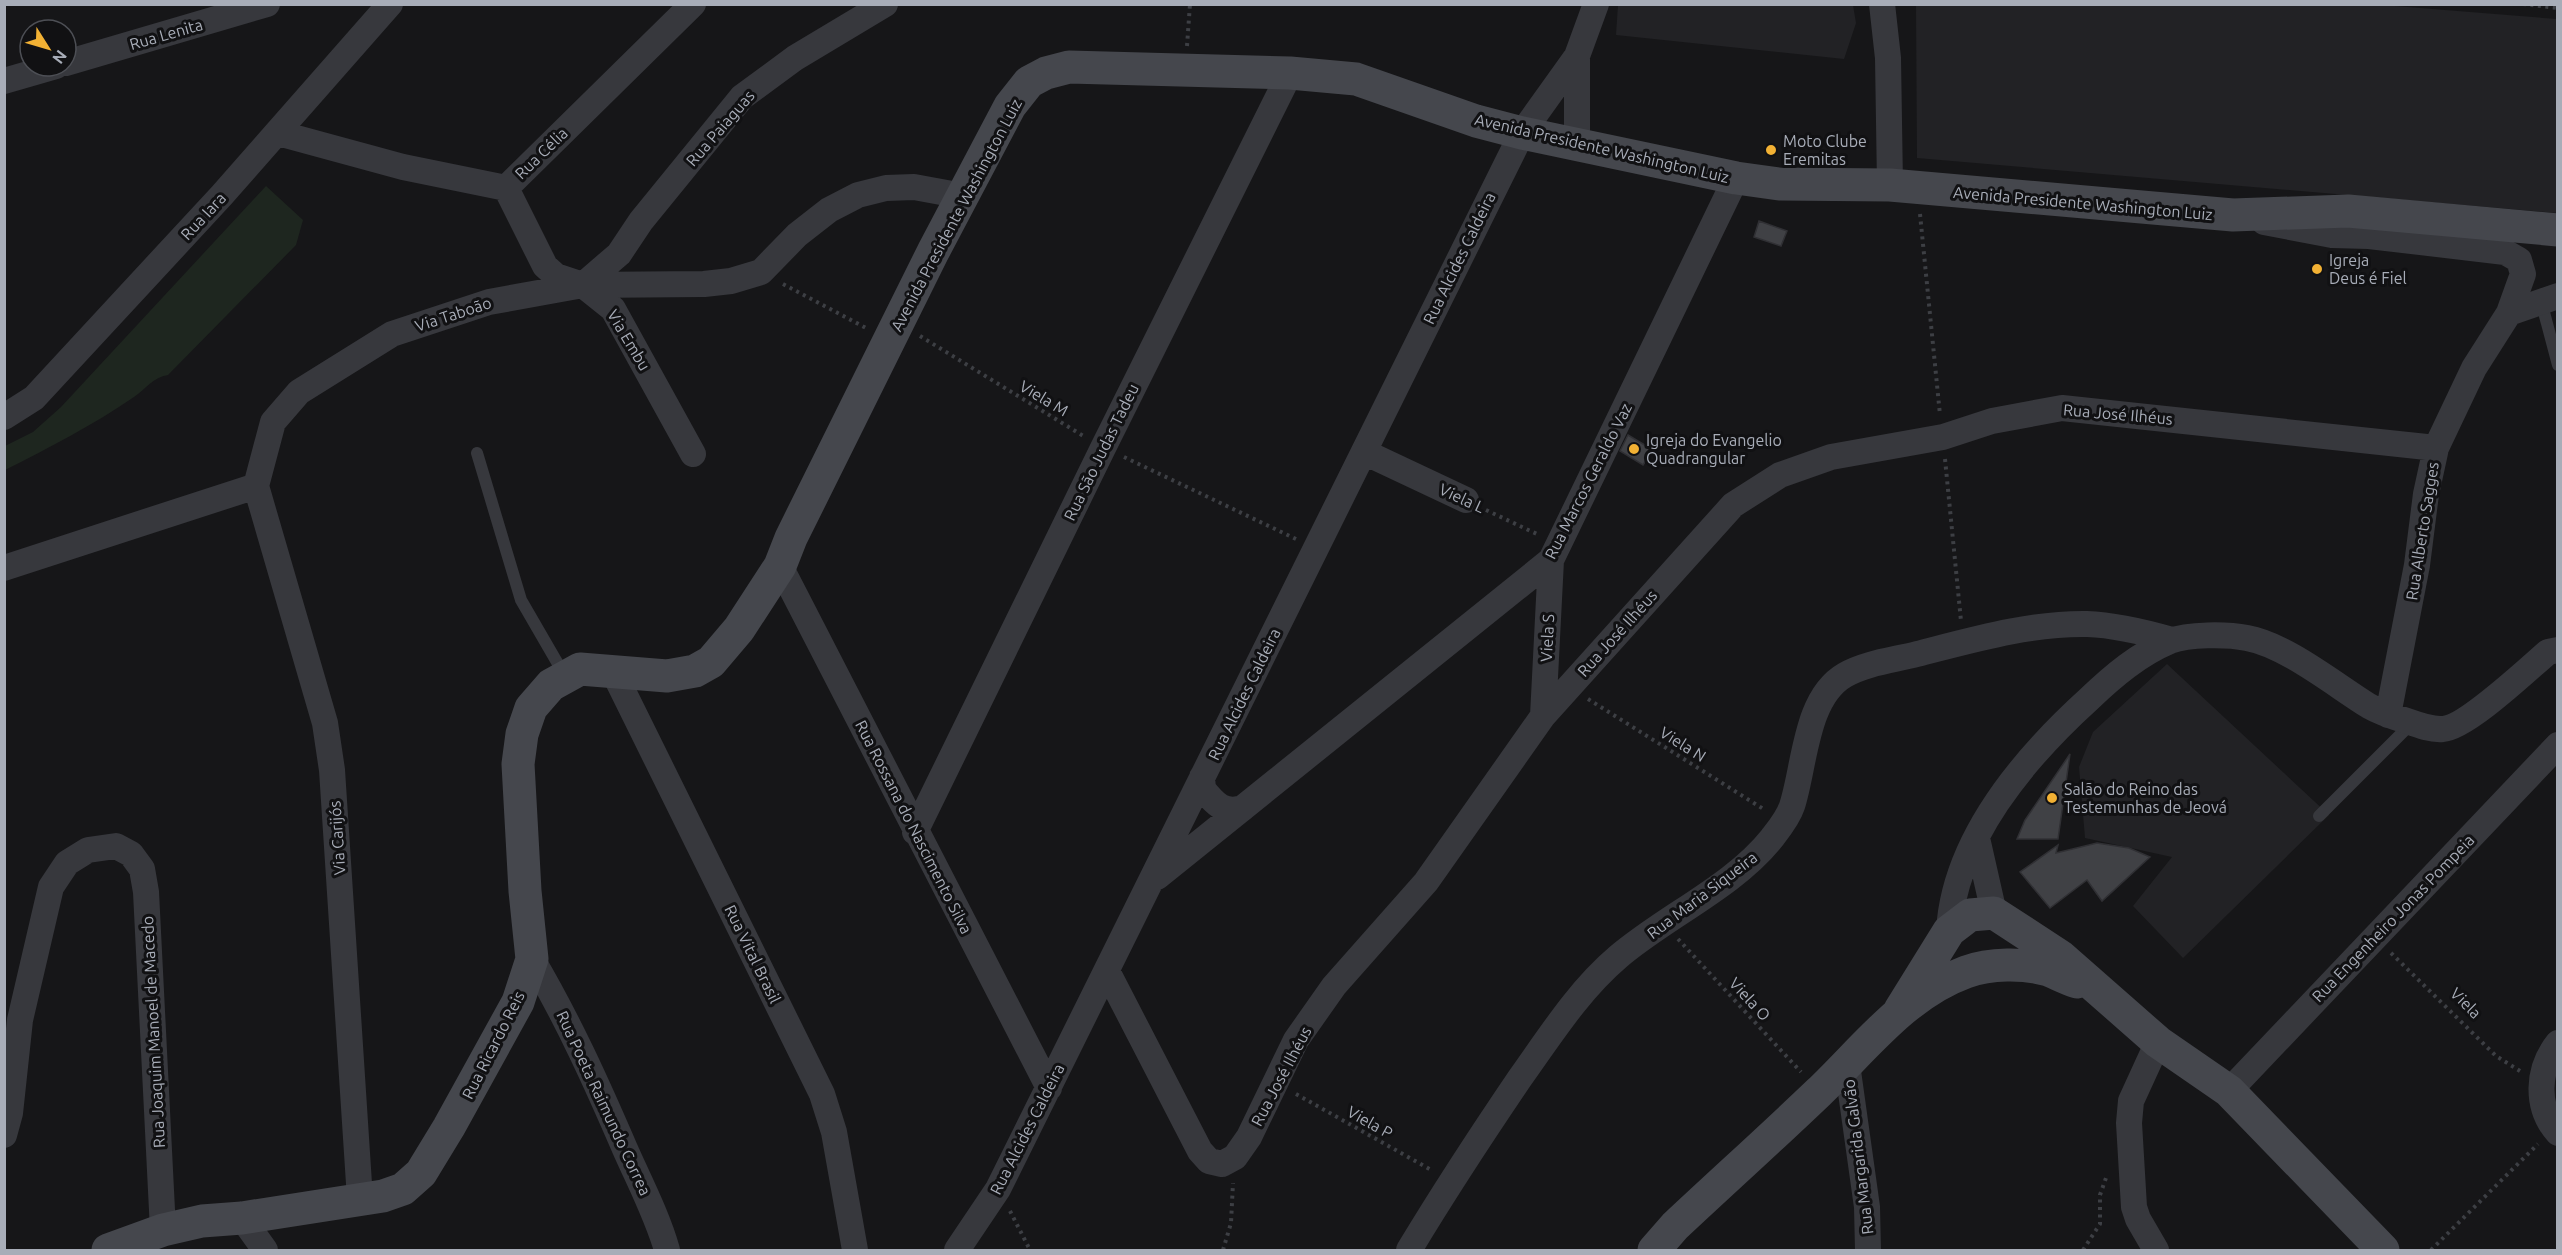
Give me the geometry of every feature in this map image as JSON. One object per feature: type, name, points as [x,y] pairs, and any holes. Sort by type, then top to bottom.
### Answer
[{"type":"street","name":"Rua Lenita","points":[[78,59],[267,4]]},
{"type":"street","name":"Rua Iara","points":[[4,417],[34,398],[278,133],[390,4]]},
{"type":"street","name":"Rua Célia","points":[[278,133],[404,167],[506,188],[693,4]]},
{"type":"street","name":"Rua Paiaguas","points":[[583,285],[619,254],[641,221],[742,97],[795,58],[885,4]]},
{"type":"street","points":[[1522,132],[1577,56],[1596,4]]},
{"type":"street","points":[[1882,4],[1888,58],[1890,186]]},
{"type":"street","points":[[1577,56],[1577,145]]},
{"type":"street","name":"Avenida Presidente Washington Luiz","points":[[711,662],[739,629],[780,566],[790,538],[891,336],[1010,106],[1029,82],[1046,73],[1069,67],[1290,73],[1356,79],[1476,121],[1577,145],[1736,178],[1779,184],[1890,186],[2233,215],[2348,212],[2558,230]]},
{"type":"street","name":"Rua São Judas Tadeu","points":[[915,832],[1290,73]]},
{"type":"street","name":"Rua Alcides Caldeira","points":[[957,1251],[998,1189],[1049,1088],[1522,132]]},
{"type":"street","name":"Rua Marcos Geraldo Vaz","points":[[1150,883],[1555,552],[1736,178]]},
{"type":"street","name":"Via Taboão","points":[[256,486],[273,422],[299,392],[392,334],[489,302],[583,285],[704,284],[731,281],[761,272],[797,235],[829,210],[858,195],[886,188],[914,187],[963,196]]},
{"type":"street","name":"Via Embu","points":[[506,188],[545,266],[556,276],[583,285],[613,309],[693,454]]},
{"type":"street","name":"Rua Alberto Sagges","points":[[2233,215],[2331,235],[2483,248],[2505,252],[2519,260],[2523,274],[2509,313],[2474,368],[2436,448],[2426,494],[2400,719]]},
{"type":"street","points":[[2509,313],[2549,298]]},
{"type":"street","name":"Rua José Ilhéus","points":[[1235,1157],[1249,1137],[1296,1040],[1334,986],[1426,882],[1543,716],[1733,505],[1780,475],[1831,457],[1943,437],[1992,422],[2062,408],[2436,448]]},
{"type":"street","name":"Viela L","points":[[1364,452],[1466,500]]},
{"type":"street","points":[[4,568],[256,486]]},
{"type":"street","name":"Via Carijós","points":[[256,486],[325,723],[332,770],[360,1199]]},
{"type":"street","name":"Viela S","points":[[1543,716],[1555,552]]},
{"type":"street","name":"Rua Rossana do Nascimento Silva","points":[[780,566],[915,832],[1049,1088]]},
{"type":"street","name":"Rua Maria Siqueira","points":[[1409,1251],[1534,1058],[1582,993],[1618,957],[1739,870],[1764,849],[1791,808],[1815,713],[1828,687],[1846,674],[1963,641],[2030,629],[2085,624],[2115,626],[2172,640]]},
{"type":"street","points":[[2096,989],[2048,971],[2026,966],[1980,969],[1957,953],[1949,931],[1953,896],[1988,815],[2010,782],[2057,727],[2136,659],[2172,640],[2216,635],[2248,638],[2286,653],[2371,707],[2400,719],[2444,729],[2463,722],[2548,652],[2558,650]]},
{"type":"street","name":"Rua Ricardo Reis","points":[[108,1251],[163,1230],[202,1221],[242,1218],[383,1196],[403,1190],[421,1173],[518,1002],[532,959],[519,800],[521,744],[531,708],[551,685],[580,669],[667,676],[695,670],[711,662]]},
{"type":"street","name":"Rua Vital Brasil","points":[[613,671],[822,1094],[834,1132],[855,1251]]},
{"type":"street","name":"Rua Engenheiro Jonas Pompeia","points":[[2229,1091],[2558,745]]},
{"type":"street","points":[[1203,777],[1203,789],[1223,809],[1232,811],[1243,808]]},
{"type":"street","points":[[1900,1010],[1939,985],[1980,969],[2000,956],[2000,926],[1994,913],[1977,838]]},
{"type":"street","name":"Rua Joaquim Manoel de Macedo","points":[[4,1135],[10,1113],[20,1020],[51,886],[67,863],[88,850],[116,846],[131,854],[142,869],[146,892],[163,1230]]},
{"type":"street","points":[[1654,1251],[1675,1226],[1820,1092],[1900,1010],[1949,931],[1970,915],[1994,913],[2060,956],[2158,1042],[2229,1091],[2383,1251]]},
{"type":"street","name":"Rua Poeta Raimundo Correa","points":[[532,959],[559,1004],[596,1083],[660,1224],[667,1251]]},
{"type":"street","points":[[1107,971],[1200,1151],[1209,1161],[1222,1164],[1235,1157]]},
{"type":"street","points":[[2156,1251],[2134,1207],[2129,1131],[2131,1101],[2158,1042]]},
{"type":"street","points":[[2556,1131],[2541,1096],[2541,1084],[2544,1065],[2558,1043]]},
{"type":"street","name":"Rua Margarida Galvão","points":[[1847,1064],[1867,1207],[1868,1251]]},
{"type":"street","points":[[242,1218],[266,1251]]},
{"type":"lane","points":[[2549,298],[2558,365]]},
{"type":"lane","points":[[477,453],[521,600],[566,677]]},
{"type":"lane","points":[[2319,816],[2400,719]]},
{"type":"path","points":[[1185,69],[1190,4]]},
{"type":"path","points":[[2523,4],[2558,8]]},
{"type":"path","name":"Viela M","points":[[761,272],[870,330],[891,336],[919,336],[1103,448],[1316,549]]},
{"type":"path","name":"Viela L","points":[[1466,500],[1555,552]]},
{"type":"path","name":"Viela N","points":[[1569,687],[1784,821]]},
{"type":"path","name":"Viela O","points":[[1663,923],[1820,1092]]},
{"type":"path","name":"Viela","points":[[2375,937],[2496,1056],[2541,1084]]},
{"type":"path","name":"Viela P","points":[[1275,1083],[1452,1182]]},
{"type":"path","points":[[2083,1251],[2100,1224],[2100,1195],[2111,1166],[2129,1131]]},
{"type":"path","points":[[2431,1251],[2556,1131]]},
{"type":"path","points":[[1223,1251],[1231,1223],[1235,1157]]},
{"type":"path","points":[[998,1189],[1030,1251]]},
{"type":"shaded area","points":[[2370,4],[2557,19],[2557,213],[1917,158],[1916,5]]},
{"type":"shaded area","points":[[1618,5],[1853,5],[1856,23],[1844,59],[1616,35]]},
{"type":"shaded area","points":[[266,186],[303,220],[296,245],[168,375],[154,381],[134,397],[87,427],[5,470],[5,446],[33,432],[61,407]]},
{"type":"shaded area","points":[[2167,664],[2329,815],[2183,958],[2133,906],[2172,857],[2085,838],[2079,767],[2093,732]]},
{"type":"building","points":[[1759,221],[1787,231],[1781,246],[1754,237]]},
{"type":"building","name":"Igreja do Evangelio Quadrangular","points":[[1628,435],[1653,450],[1643,465],[1620,451]]},
{"type":"building","name":"Salão do Reino das Testemunhas de Jeová","points":[[2070,754],[2058,839],[2017,839],[2025,820]]},
{"type":"building","points":[[2097,843],[2129,848],[2150,857],[2102,901],[2087,880],[2050,908],[2020,872],[2058,845],[2056,853]]},
{"type":"place","name":"Moto Clube Eremitas","points":[[1771,150]]},
{"type":"place","name":"Igreja Deus é Fiel","points":[[2317,269]]},
{"type":"place","name":"Igreja do Evangelio Quadrangular","points":[[1634,449]]},
{"type":"place","name":"Salão do Reino das Testemunhas de Jeová","points":[[2052,798]]}]
